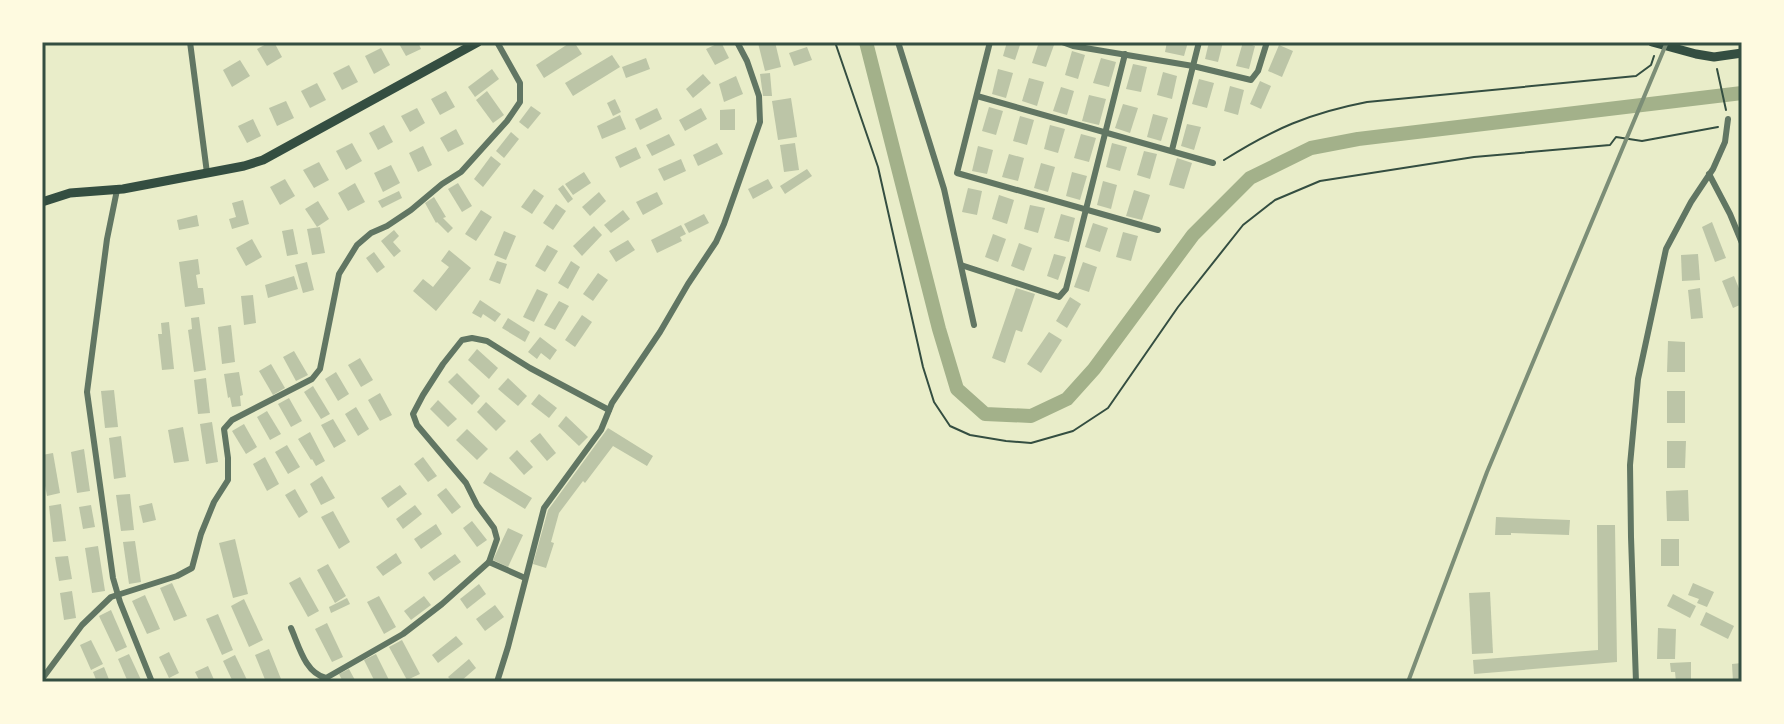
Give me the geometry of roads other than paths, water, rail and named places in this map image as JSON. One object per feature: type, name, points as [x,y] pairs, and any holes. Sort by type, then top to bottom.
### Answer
[{"type":"main road","points":[[42,202],[70,193],[117,190],[263,160],[478,42]]},
{"type":"main road","points":[[1656,43],[1714,57],[1742,53]]},
{"type":"street","points":[[190,42],[207,173]]},
{"type":"street","points":[[42,679],[82,625],[111,597],[177,576],[192,568],[201,534],[228,480],[224,429],[232,420],[312,379],[320,369],[339,274],[357,245],[461,172],[520,102],[520,83],[497,42]]},
{"type":"street","points":[[497,682],[544,508],[601,430],[609,410],[716,242],[760,122],[759,96],[737,42]]},
{"type":"street","points":[[898,42],[944,189],[974,325]]},
{"type":"street","points":[[990,42],[957,173],[1158,230]]},
{"type":"street","points":[[1062,42],[1251,80],[1258,71],[1267,42]]},
{"type":"street","points":[[1172,150],[1199,42]]},
{"type":"street","points":[[961,265],[1059,297],[1066,289],[1125,54]]},
{"type":"street","points":[[977,96],[1215,164]]},
{"type":"street","points":[[1636,682],[1630,465],[1638,379],[1666,249],[1725,142],[1727,123]]},
{"type":"street","points":[[1709,174],[1742,243]]},
{"type":"street","points":[[117,190],[107,239],[87,392],[113,578],[152,682]]},
{"type":"street","points":[[291,628],[310,670],[326,678],[403,634],[489,562],[497,539],[494,528],[466,483],[417,425],[413,414],[462,340],[487,341],[609,410]]},
{"type":"street","points":[[489,562],[525,578]]},
{"type":"waterway","points":[[866,42],[957,389],[985,414],[1031,416],[1067,399],[1094,369],[1193,235],[1250,178],[1311,148],[1358,139],[1742,93]]},
{"type":"railway","points":[[1408,682],[1487,472],[1667,42]]}]
